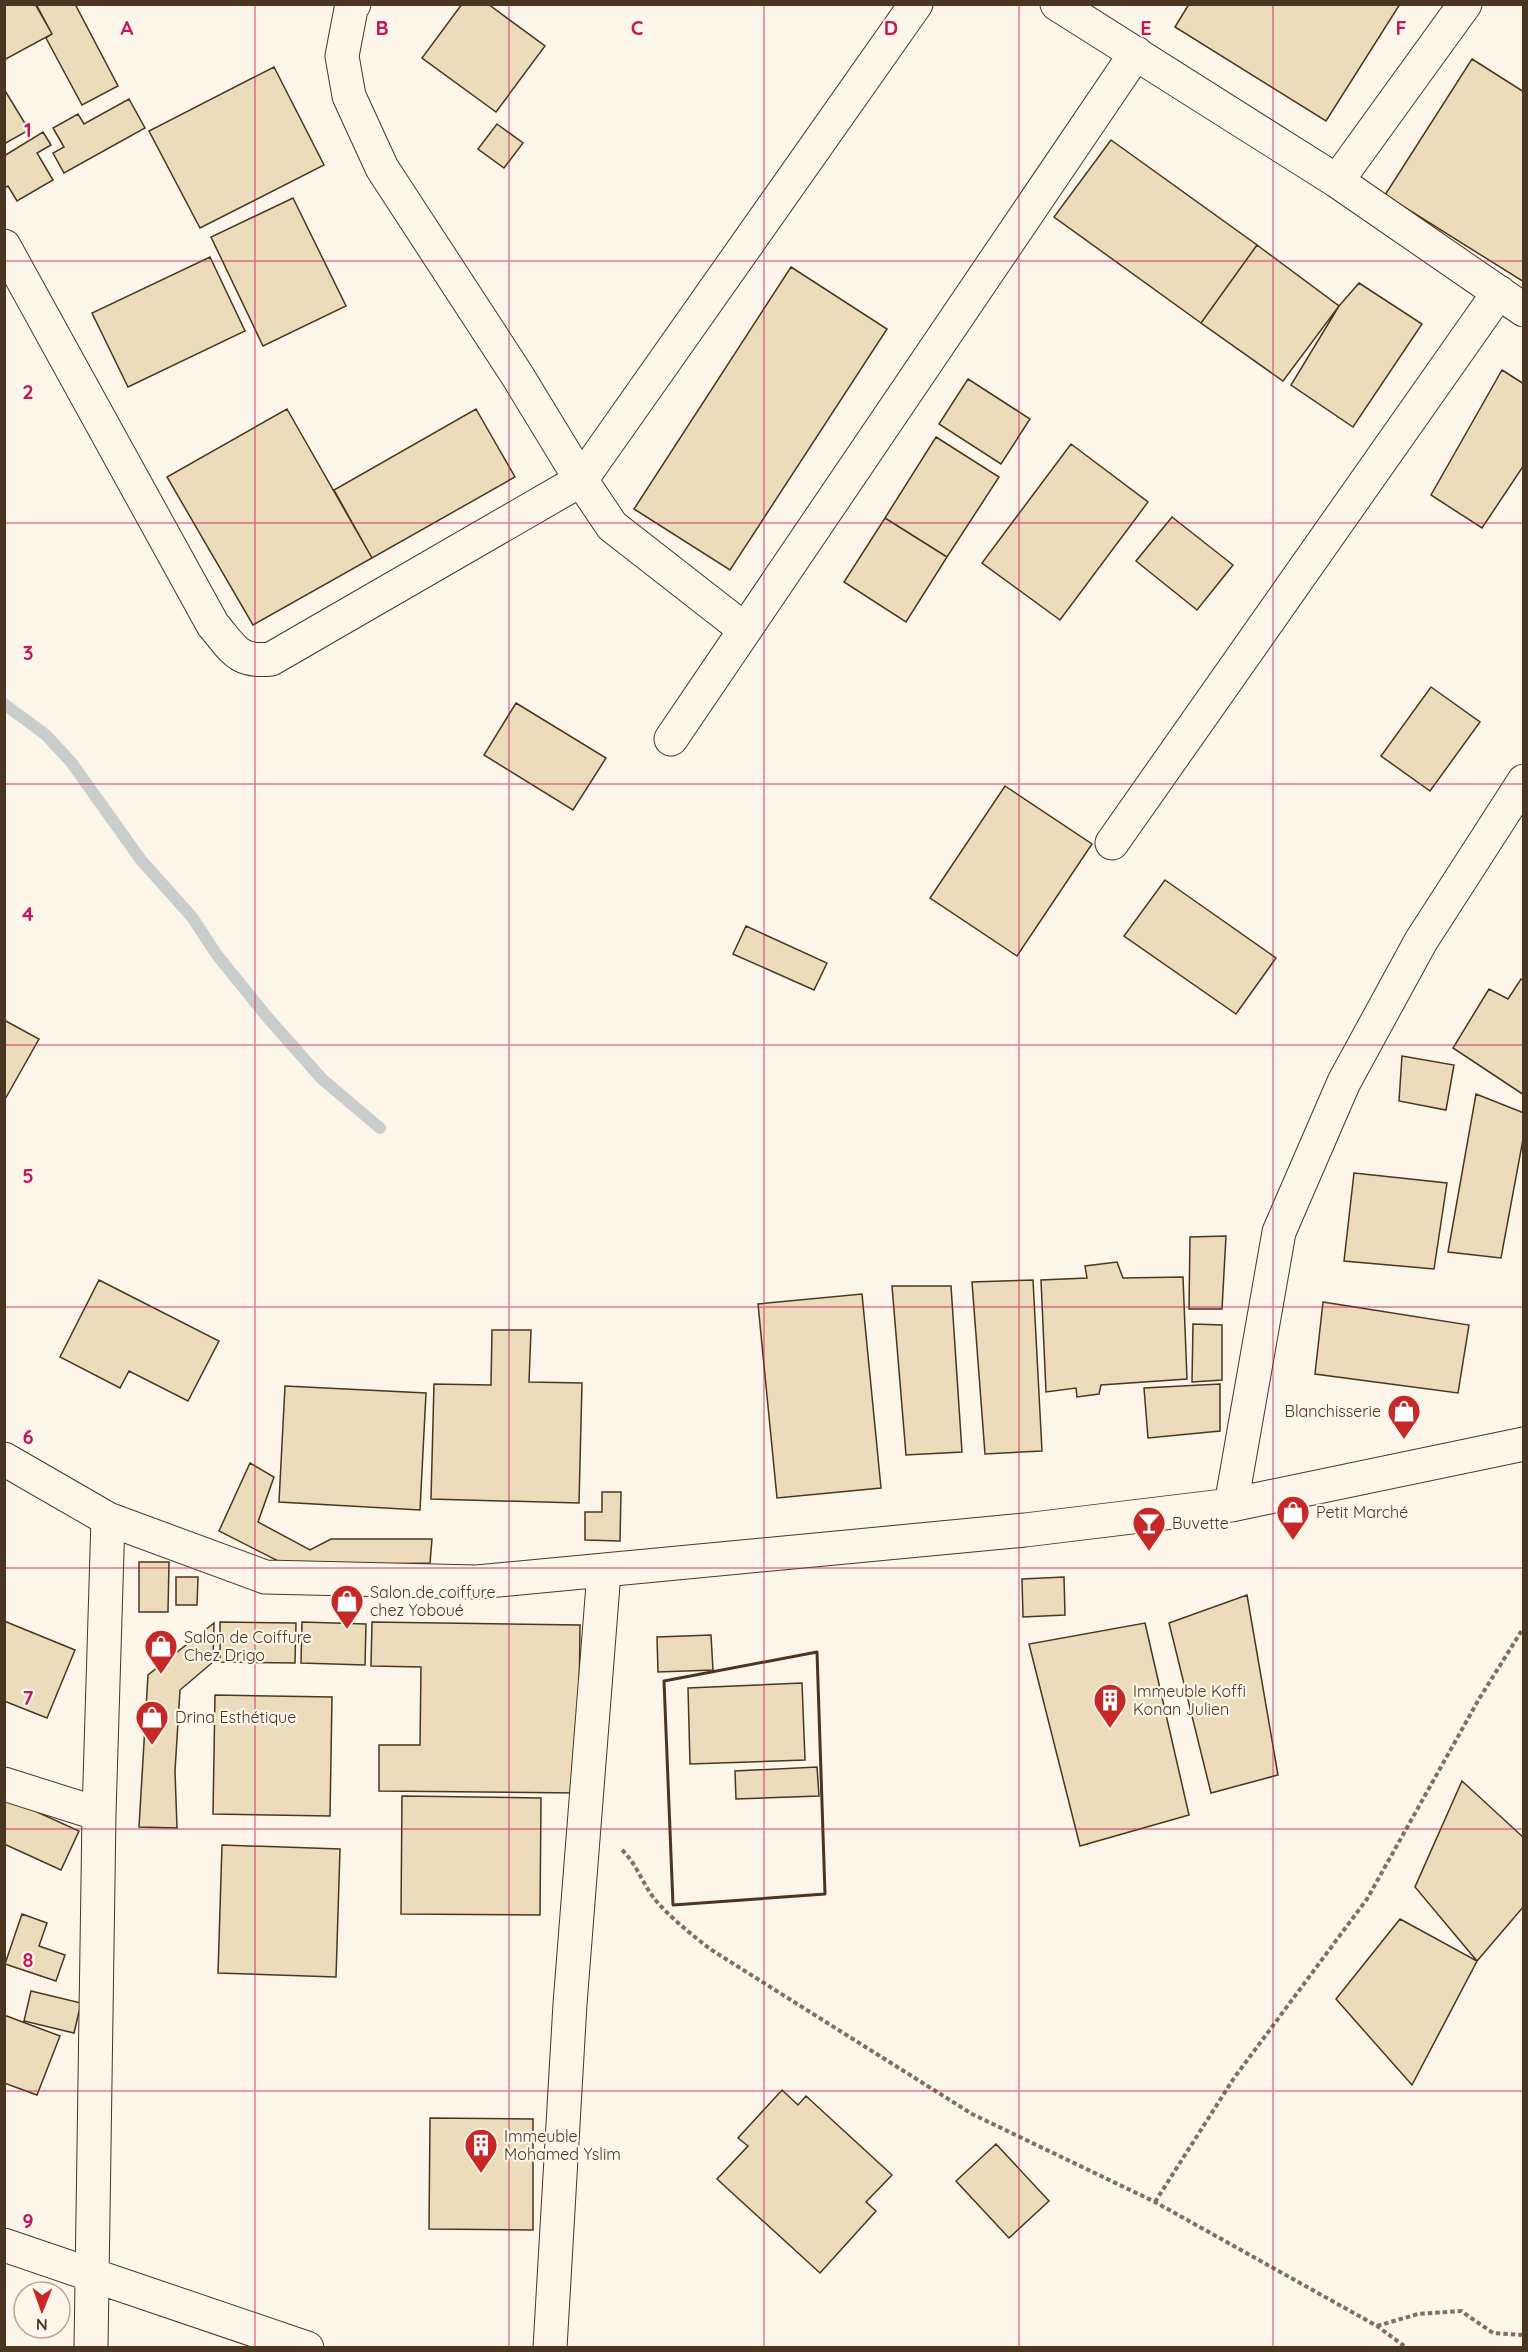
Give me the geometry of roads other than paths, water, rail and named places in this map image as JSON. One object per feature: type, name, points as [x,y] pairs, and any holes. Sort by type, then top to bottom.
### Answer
[{"type":"street","points":[[354,4],[342,56],[349,96],[382,168],[612,525],[744,629]]},
{"type":"street","points":[[4,246],[213,625],[240,656],[254,661],[271,659],[581,480],[916,4]]},
{"type":"street","points":[[1057,4],[1337,181],[1512,301],[1112,843]]},
{"type":"street","points":[[1337,181],[1466,4]]},
{"type":"street","points":[[671,739],[1136,53]]},
{"type":"street","points":[[1231,1505],[1279,1232],[1349,1072],[1421,941],[1524,781]]},
{"type":"street","points":[[4,1459],[108,1519],[265,1577],[477,1582],[604,1572],[1024,1530],[1231,1505],[1524,1444]]},
{"type":"street","points":[[91,2348],[99,1815],[108,1519]]},
{"type":"street","points":[[550,2348],[570,2004],[604,1572]]},
{"type":"street","points":[[4,1784],[99,1815]]},
{"type":"street","points":[[4,2245],[307,2348]]},
{"type":"waterway","points":[[4,704],[46,735],[71,762],[141,860],[192,917],[217,955],[268,1018],[322,1079],[380,1128]]},
{"type":"place","name":"Blanchisserie","points":[[1404,1440]]},
{"type":"place","name":"Petit Marché","points":[[1293,1541]]},
{"type":"place","name":"Buvette","points":[[1149,1552]]},
{"type":"place","name":"Salon de coiffure chez Yoboué","points":[[347,1630]]},
{"type":"place","name":"Salon de Coiffure Chez Drigo","points":[[161,1675]]},
{"type":"place","name":"Immeuble Koffi Konan Julien","points":[[1110,1729]]},
{"type":"place","name":"Drina Esthétique","points":[[152,1746]]},
{"type":"place","name":"Immeuble Mohamed Yslim","points":[[481,2174]]}]
